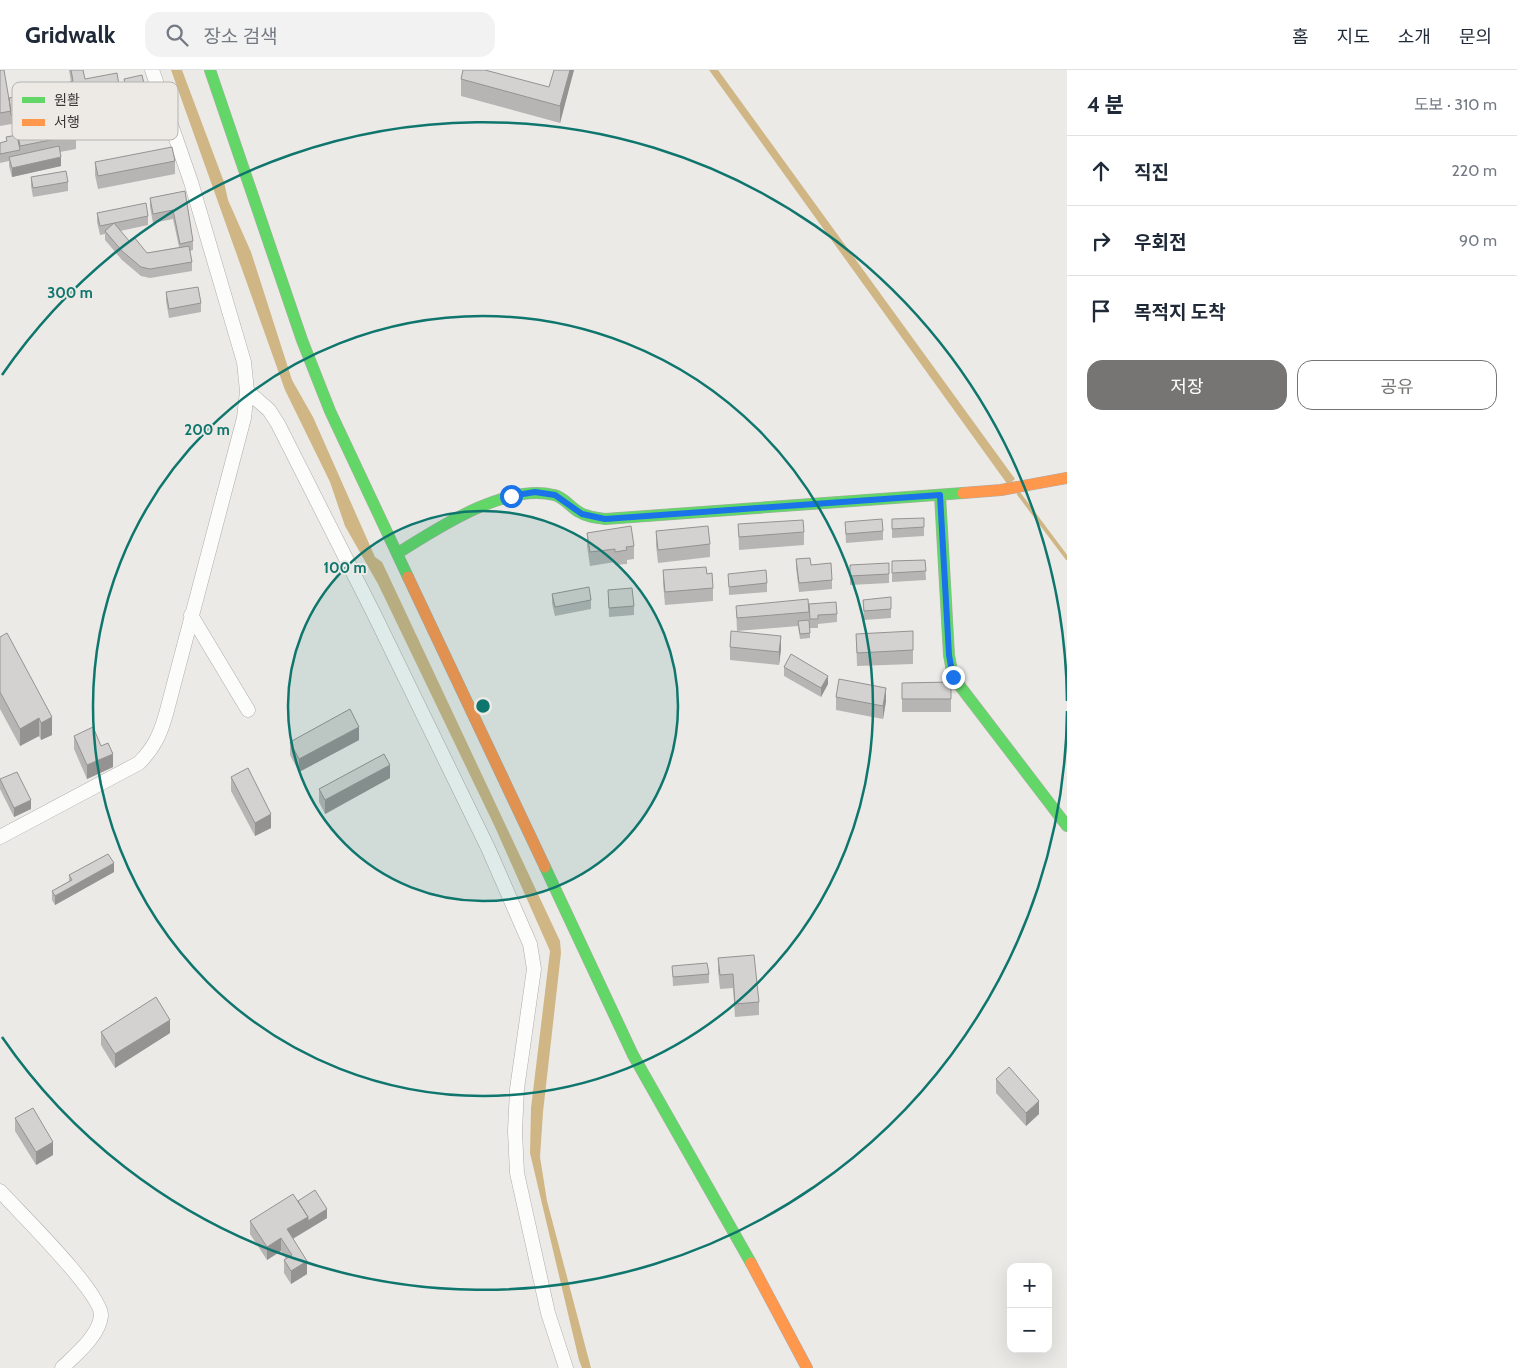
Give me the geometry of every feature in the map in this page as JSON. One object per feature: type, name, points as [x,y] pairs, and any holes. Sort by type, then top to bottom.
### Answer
[{"type":"street","points":[[152,70],[156,82]]},
{"type":"street","points":[[210,70],[306,349],[330,411],[633,1055],[752,1264],[808,1368]]},
{"type":"street","points":[[0,837],[138,764],[152,751],[159,738],[166,714],[244,418],[247,392],[244,362],[207,234],[175,140]]},
{"type":"street","points":[[247,392],[269,410],[278,424],[374,614],[488,848],[530,944],[534,969],[517,1090],[515,1131],[517,1173],[548,1313],[566,1368]]},
{"type":"street","points":[[398,553],[468,513],[511,496],[535,492],[555,495],[582,514],[605,519],[1001,490],[1067,478]]},
{"type":"street","points":[[940,495],[949,655],[953,677],[1067,826]]},
{"type":"street","points":[[191,615],[248,710]]},
{"type":"street","points":[[0,1191],[85,1284],[99,1303],[101,1316],[96,1328],[82,1347],[62,1368]]},
{"type":"shaded area","points":[[171,70],[182,70],[224,182],[228,200],[251,252],[292,380],[313,417],[375,557],[382,562],[560,941],[561,953],[543,1112],[540,1157],[547,1201],[591,1368],[582,1368],[579,1360],[530,1153],[531,1108],[550,951],[495,827],[378,584],[345,526],[330,482],[285,390],[178,90],[178,82],[175,82]]},
{"type":"shaded area","points":[[709,70],[718,70],[1015,479],[1008,485]]},
{"type":"building","points":[[0,70],[4,70],[11,111],[0,113]]},
{"type":"building","points":[[71,70],[83,70],[85,79],[117,73],[118,82],[70,82],[73,81]]},
{"type":"building","points":[[463,70],[485,70],[549,87],[554,70],[570,70],[560,106],[461,79]]},
{"type":"building","points":[[142,75],[144,82],[125,82],[124,79]]},
{"type":"building","points":[[12,97],[11,115],[9,98]]},
{"type":"building","points":[[12,136],[12,140],[18,140],[20,150],[0,154],[0,143],[7,141],[6,137]]},
{"type":"building","points":[[19,140],[51,140],[20,146]]},
{"type":"building","points":[[59,146],[61,157],[12,168],[9,157]]},
{"type":"building","points":[[172,147],[175,161],[98,176],[95,162]]},
{"type":"building","points":[[66,171],[68,182],[33,188],[31,177]]},
{"type":"building","points":[[185,191],[193,241],[180,244],[173,210],[153,214],[150,198]]},
{"type":"building","points":[[146,203],[148,216],[100,226],[97,213]]},
{"type":"building","points":[[114,223],[130,242],[134,237],[147,253],[189,246],[192,262],[150,269],[141,267],[122,251],[105,231]]},
{"type":"building","points":[[198,287],[201,303],[169,309],[166,292]]},
{"type":"building","points":[[924,518],[924,527],[892,529],[892,519]]},
{"type":"building","points":[[882,519],[883,531],[846,534],[845,522]]},
{"type":"building","points":[[803,520],[804,532],[739,537],[738,524]]},
{"type":"building","points":[[631,526],[634,546],[626,547],[627,550],[615,552],[615,549],[590,552],[587,533]]},
{"type":"building","points":[[708,526],[710,544],[658,550],[656,531]]},
{"type":"building","points":[[810,558],[811,565],[831,563],[832,580],[799,583],[796,559]]},
{"type":"building","points":[[925,560],[926,571],[892,573],[892,561]]},
{"type":"building","points":[[889,563],[889,574],[850,576],[850,565]]},
{"type":"building","points":[[706,567],[707,574],[712,573],[713,588],[665,592],[663,570]]},
{"type":"building","points":[[766,570],[767,583],[729,587],[728,574]]},
{"type":"building","points":[[589,587],[591,600],[555,607],[552,594]]},
{"type":"building","points":[[632,588],[634,606],[609,608],[608,590]]},
{"type":"building","points":[[891,597],[891,609],[864,611],[863,600]]},
{"type":"building","points":[[808,599],[809,612],[737,618],[736,606]]},
{"type":"building","points":[[836,602],[837,614],[818,615],[818,619],[810,619],[809,604]]},
{"type":"building","points":[[809,620],[810,633],[800,634],[798,621]]},
{"type":"building","points":[[731,631],[781,636],[779,652],[730,647]]},
{"type":"building","points":[[913,631],[913,650],[857,653],[856,634]]},
{"type":"building","points":[[7,633],[52,717],[41,723],[39,718],[20,729],[0,692],[0,637]]},
{"type":"building","points":[[791,654],[828,676],[821,688],[784,667]]},
{"type":"building","points":[[839,679],[886,688],[883,706],[836,697]]},
{"type":"building","points":[[951,682],[951,699],[902,699],[902,683]]},
{"type":"building","points":[[350,709],[359,727],[299,759],[290,742]]},
{"type":"building","points":[[93,727],[101,746],[108,743],[113,754],[87,765],[74,736]]},
{"type":"building","points":[[384,754],[390,765],[325,800],[319,789]]},
{"type":"building","points":[[248,768],[271,814],[255,823],[231,777]]},
{"type":"building","points":[[17,772],[31,800],[14,808],[0,779]]},
{"type":"building","points":[[108,854],[114,863],[55,896],[52,891],[72,880],[69,875]]},
{"type":"building","points":[[754,955],[759,1002],[735,1004],[733,974],[720,975],[718,958]]},
{"type":"building","points":[[707,963],[709,974],[673,977],[672,966]]},
{"type":"building","points":[[156,997],[170,1020],[115,1054],[101,1032]]},
{"type":"building","points":[[1009,1067],[1039,1101],[1026,1113],[996,1079]]},
{"type":"building","points":[[33,1108],[53,1142],[36,1152],[15,1118]]},
{"type":"building","points":[[315,1190],[327,1209],[308,1221],[308,1217],[298,1201]]},
{"type":"building","points":[[293,1194],[308,1217],[287,1229],[307,1261],[291,1271],[284,1260],[292,1255],[281,1238],[267,1247],[250,1221]]},
{"type":"waterway","points":[[1019,494],[1067,558]]},
{"type":"traffic: fast","points":[[210,70],[302,340],[330,411],[408,577]]},
{"type":"traffic: fast","points":[[398,553],[452,520],[494,501],[515,495],[535,493],[558,496],[582,514],[605,519],[963,493]]},
{"type":"traffic: fast","points":[[940,495],[949,655],[953,677],[1067,826]]},
{"type":"traffic: fast","points":[[545,867],[633,1055],[751,1263]]},
{"type":"traffic: slow","points":[[963,493],[1001,490],[1067,478]]},
{"type":"traffic: slow","points":[[408,577],[545,867]]},
{"type":"traffic: slow","points":[[751,1263],[807,1368]]},
{"type":"route","points":[[511,496],[535,492],[555,495],[582,514],[605,519],[940,495],[949,655],[953,677]]}]
